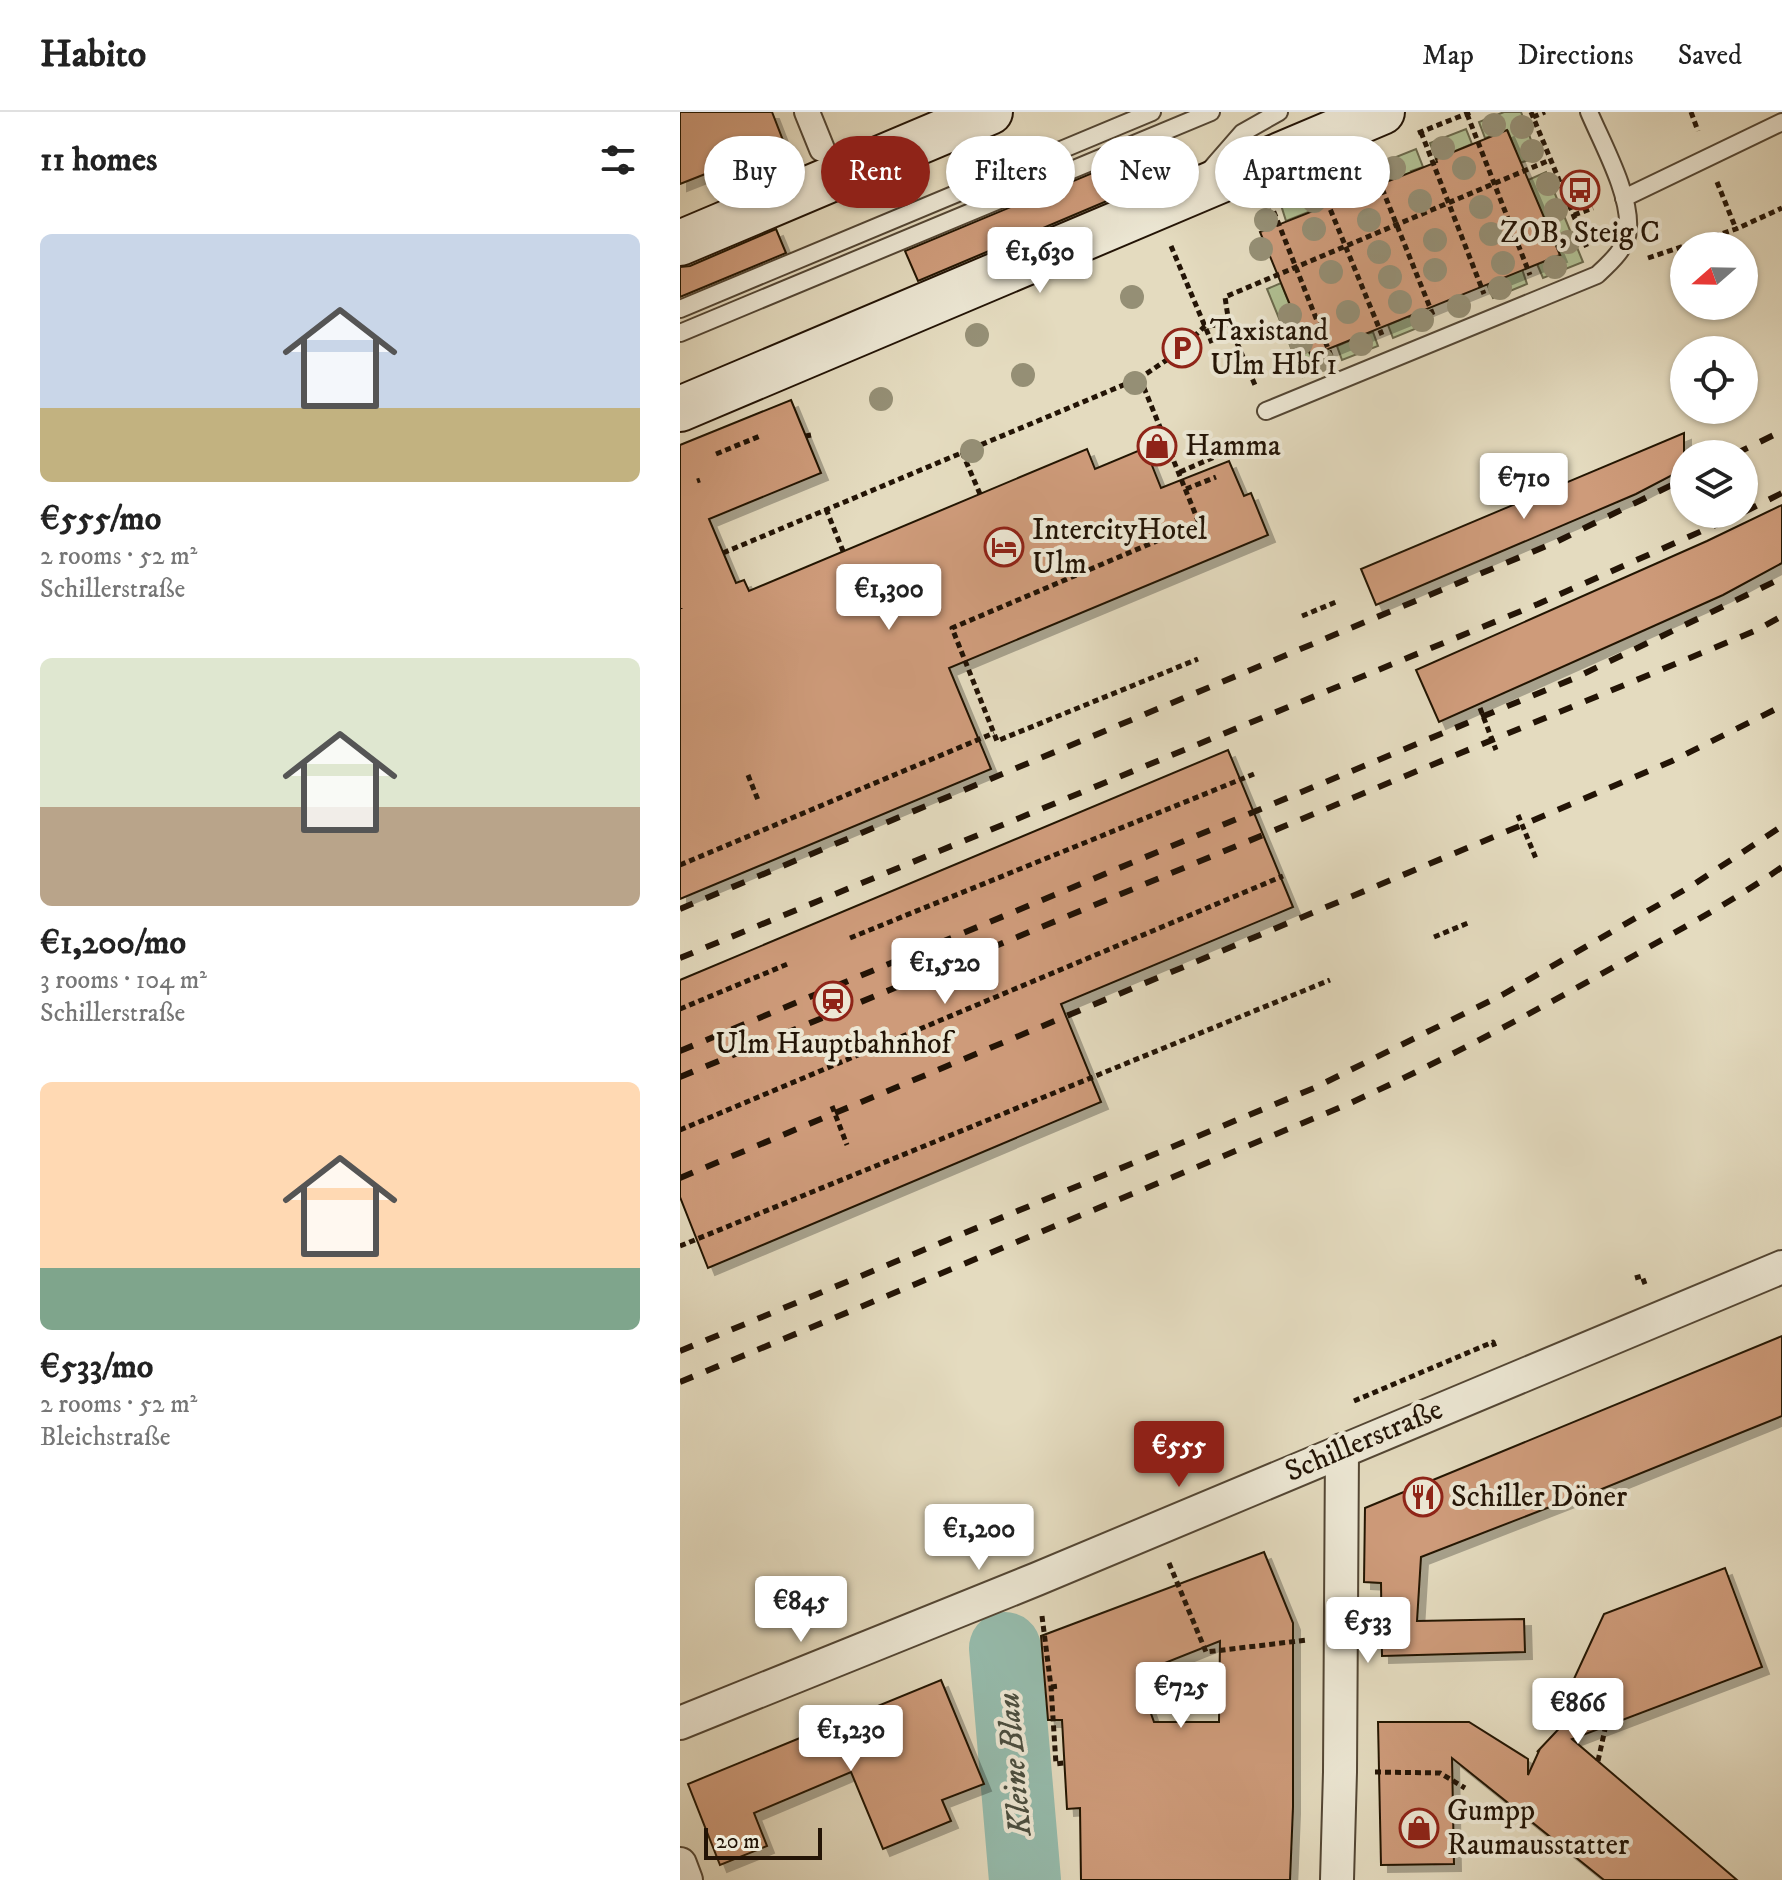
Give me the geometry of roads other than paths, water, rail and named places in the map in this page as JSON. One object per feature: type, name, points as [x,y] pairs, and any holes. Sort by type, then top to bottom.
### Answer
[{"type":"main road","points":[[915,136],[990,112]]},
{"type":"main road","points":[[1199,189],[1382,112]]},
{"type":"main road","points":[[680,243],[821,168]]},
{"type":"main road","points":[[680,409],[1156,208]]},
{"type":"street","points":[[807,112],[821,147]]},
{"type":"street","name":"Schillerstraße","points":[[680,1723],[1037,1579],[1782,1267]]},
{"type":"street","points":[[1337,1880],[1342,1450]]},
{"type":"street","points":[[680,1864],[686,1880]]},
{"type":"lane","points":[[680,309],[1152,112]]},
{"type":"lane","points":[[680,333],[1211,112]]},
{"type":"lane","points":[[1199,185],[1242,133],[1279,112]]},
{"type":"lane","points":[[1266,411],[1597,275],[1617,256],[1628,231],[1624,198],[1589,112]]},
{"type":"lane","points":[[1624,198],[1782,122]]},
{"type":"waterway","name":"Kleine Blau","points":[[1005,1648],[1025,1880]]},
{"type":"railway","points":[[1758,443],[1782,431]]},
{"type":"railway","points":[[680,909],[1556,542],[1670,486]]},
{"type":"railway","points":[[1758,505],[1782,493]]},
{"type":"railway","points":[[680,958],[1538,604],[1709,528]]},
{"type":"railway","points":[[680,1051],[1575,678],[1782,578]]},
{"type":"railway","points":[[680,1077],[1757,630],[1782,616]]},
{"type":"railway","points":[[680,1178],[1672,761],[1782,706]]},
{"type":"railway","points":[[680,1351],[1314,1088],[1502,995],[1693,885],[1782,826]]},
{"type":"railway","points":[[680,1382],[1383,1088],[1564,995],[1709,913],[1782,867]]},
{"type":"place","name":"ZOB, Steig C","points":[[1580,190]]},
{"type":"place","name":"Taxistand Ulm Hbf 1","points":[[1182,348]]},
{"type":"place","name":"Hamma","points":[[1157,446]]},
{"type":"place","name":"IntercityHotel Ulm","points":[[1004,547]]},
{"type":"place","name":"Ulm Hauptbahnhof","points":[[833,1001]]},
{"type":"place","name":"Schiller Döner","points":[[1423,1497]]},
{"type":"place","name":"Gumpp Raumausstatter","points":[[1419,1828]]}]
